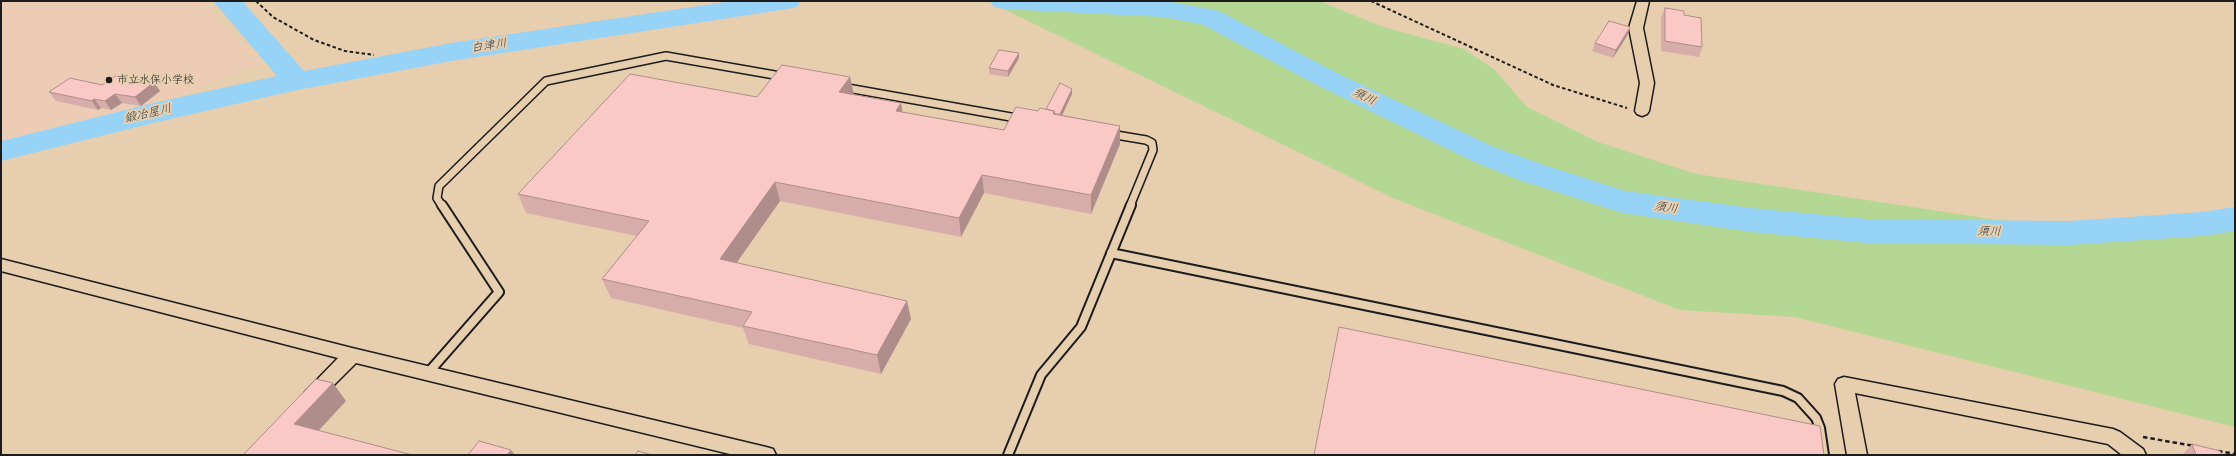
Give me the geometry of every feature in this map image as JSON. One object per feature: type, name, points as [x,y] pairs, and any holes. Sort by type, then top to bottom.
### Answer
[{"type":"street","points":[[1642,1],[1636,28],[1646,71],[1647,83],[1642,111]]},
{"type":"street","points":[[1,265],[352,355],[766,455]]},
{"type":"street","points":[[298,410],[352,355]]},
{"type":"street","points":[[1857,455],[1844,384],[2113,437],[2131,450]]},
{"type":"lane","points":[[428,373],[499,292],[437,198],[439,186],[546,81],[666,56],[792,78]]},
{"type":"lane","points":[[831,85],[1028,120]]},
{"type":"lane","points":[[1008,455],[1041,375],[1081,327],[1154,147],[1152,143],[1146,140],[1098,132]]},
{"type":"lane","points":[[1111,253],[1783,391],[1798,398],[1816,418],[1820,428],[1824,455]]},
{"type":"path","points":[[256,1],[273,17],[314,40],[345,51],[374,55]]},
{"type":"path","points":[[1371,1],[1553,85],[1600,100],[1642,111]]},
{"type":"path","points":[[2131,450],[2138,437],[2155,438],[2199,447]]},
{"type":"path","points":[[2213,450],[2235,454]]},
{"type":"shaded area","name":"市立水保小学校","points":[[1,1],[202,1],[262,62],[173,99],[1,154]]},
{"type":"green space","points":[[987,1],[1319,1],[1383,27],[1464,49],[1495,70],[1527,107],[1598,142],[1696,174],[2063,230],[2235,223],[2235,427],[1795,317],[1680,310],[1393,198]]},
{"type":"building","points":[[1665,8],[1684,11],[1684,15],[1701,18],[1702,47],[1665,41]]},
{"type":"building","points":[[1609,21],[1630,27],[1616,50],[1595,43]]},
{"type":"building","points":[[999,50],[1019,53],[1008,71],[989,68]]},
{"type":"building","points":[[782,65],[850,77],[839,92],[901,103],[896,111],[1004,130],[1016,107],[1038,111],[1040,108],[1054,111],[1053,114],[1120,126],[1091,195],[982,175],[959,218],[775,182],[720,259],[907,301],[877,355],[743,326],[752,312],[602,279],[649,221],[518,194],[630,74],[757,97]]},
{"type":"building","points":[[115,76],[154,82],[135,97],[115,94],[105,101],[94,99],[92,101],[49,92],[70,78],[102,85]]},
{"type":"building","points":[[1060,83],[1072,89],[1060,114],[1055,114],[1054,111],[1046,109]]},
{"type":"building","points":[[1339,327],[1820,426],[1824,455],[1314,455]]},
{"type":"building","points":[[316,379],[333,383],[294,424],[412,455],[243,455]]},
{"type":"building","points":[[479,441],[511,450],[507,455],[468,455]]},
{"type":"building","points":[[2192,444],[2220,451],[2222,455],[2196,455]]},
{"type":"building","points":[[638,451],[652,455],[635,455]]},
{"type":"waterway","name":"白津川","points":[[227,1],[297,81]]},
{"type":"waterway","name":"白津川","points":[[297,81],[451,52],[787,1]]},
{"type":"waterway","name":"白津川","points":[[1004,1],[1162,9]]},
{"type":"waterway","name":"須川","points":[[1138,1],[1164,9],[1209,17],[1327,79],[1483,154],[1530,172],[1622,202],[1751,220],[1867,231],[2069,233],[2202,224],[2235,219]]},
{"type":"waterway","name":"鍛冶屋川","points":[[1,151],[153,113],[297,81]]},
{"type":"place","name":"市立水保小学校","points":[[109,80]]}]
